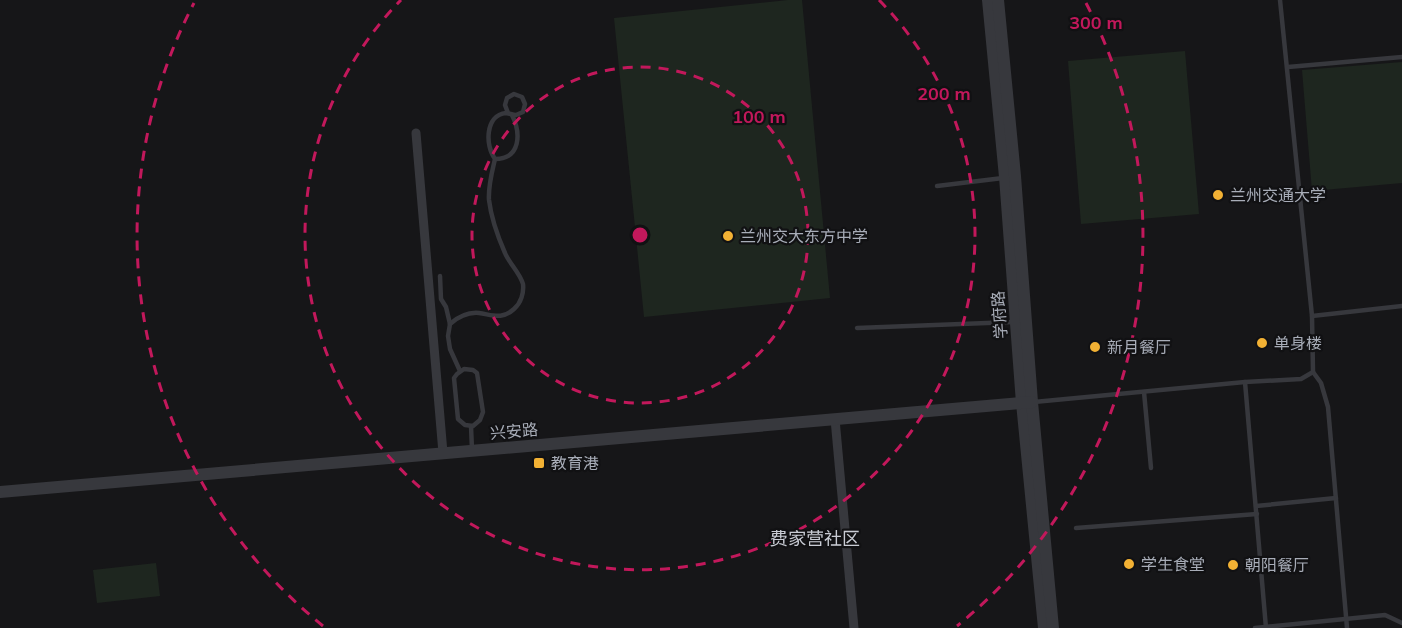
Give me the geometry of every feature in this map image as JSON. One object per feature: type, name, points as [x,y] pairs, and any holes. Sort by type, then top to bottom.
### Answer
[{"type":"street","name":"学府路","points":[[988,0],[1010,177],[1016,322],[1053,628]]},
{"type":"street","name":"学府路","points":[[998,0],[1044,628]]},
{"type":"street","points":[[416,133],[443,453]]},
{"type":"street","name":"兴安路","points":[[0,492],[1027,403]]},
{"type":"street","points":[[835,419],[854,628]]},
{"type":"lane","points":[[1281,0],[1312,316],[1313,372],[1321,382],[1328,407],[1347,628]]},
{"type":"lane","points":[[1288,67],[1402,57]]},
{"type":"lane","points":[[450,324],[458,317],[468,314],[498,316],[507,314],[515,309],[523,294],[520,278],[505,254],[489,200],[490,179],[495,159],[488,148],[491,123],[497,116],[510,114],[520,114],[525,108],[522,97],[514,94],[507,98],[505,105],[510,114],[517,125],[518,136],[514,151],[503,159],[495,159]]},
{"type":"lane","points":[[937,186],[1010,177]]},
{"type":"lane","points":[[441,276],[441,299],[446,307],[450,324],[448,336],[450,349],[460,371]]},
{"type":"lane","points":[[1312,316],[1402,306]]},
{"type":"lane","points":[[857,328],[1016,322]]},
{"type":"lane","points":[[469,369],[477,373],[482,417],[477,424],[471,426],[465,425],[459,419],[454,378],[460,371],[469,369]]},
{"type":"lane","points":[[1027,403],[1245,382],[1301,379],[1313,372]]},
{"type":"lane","points":[[1245,382],[1266,628]]},
{"type":"lane","points":[[1144,392],[1151,468]]},
{"type":"lane","points":[[471,426],[472,451]]},
{"type":"lane","points":[[1256,507],[1336,498]]},
{"type":"lane","points":[[1076,528],[1257,514]]},
{"type":"lane","points":[[1255,628],[1385,615],[1402,623]]},
{"type":"shaded area","name":"兰州交大东方中学","points":[[802,0],[830,298],[644,317],[614,18]]},
{"type":"shaded area","points":[[1185,51],[1199,214],[1081,224],[1068,61]]},
{"type":"shaded area","points":[[1402,62],[1402,183],[1312,191],[1302,70]]},
{"type":"shaded area","points":[[156,563],[160,596],[97,603],[93,570]]},
{"type":"place","name":"兰州交通大学","points":[[1218,195]]},
{"type":"place","name":"兰州交大东方中学","points":[[728,236]]},
{"type":"place","name":"单身楼","points":[[1262,343]]},
{"type":"place","name":"新月餐厅","points":[[1095,347]]},
{"type":"place","name":"教育港","points":[[539,463]]},
{"type":"place","name":"学生食堂","points":[[1129,564]]},
{"type":"place","name":"朝阳餐厅","points":[[1233,565]]},
{"type":"district","name":"费家营社区","points":[[815,538]]}]
